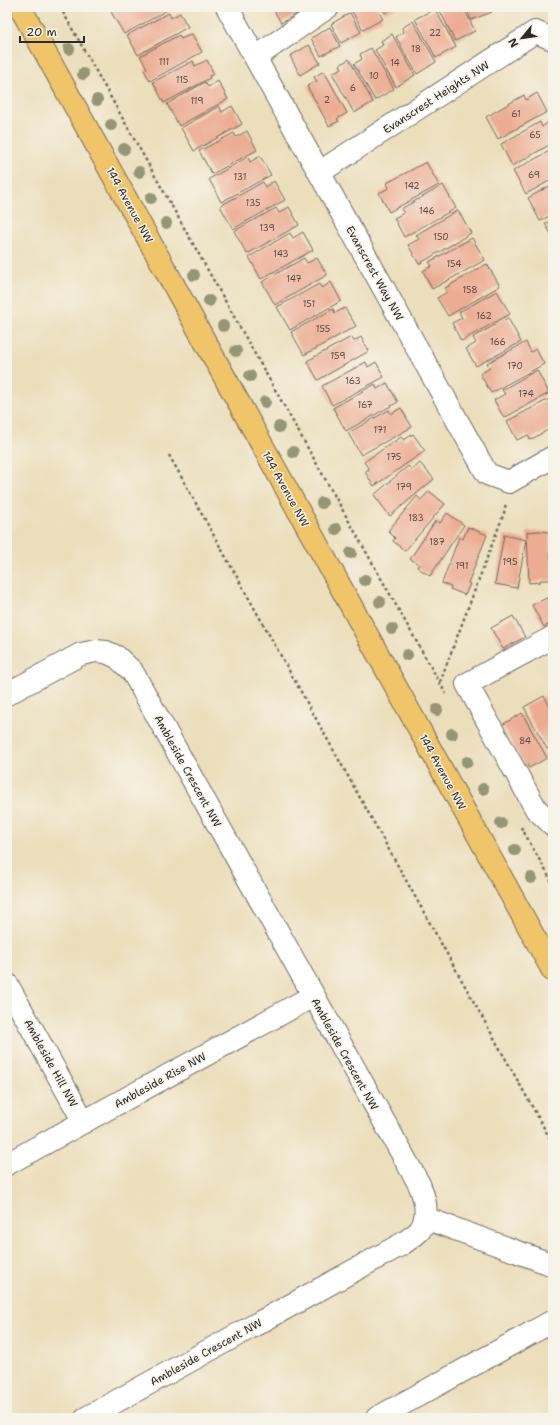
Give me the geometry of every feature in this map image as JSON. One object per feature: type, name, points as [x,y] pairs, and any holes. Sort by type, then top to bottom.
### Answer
[{"type":"main road","name":"144 Avenue NW","points":[[20,7],[553,971]]},
{"type":"street","name":"Evanscrest Way NW","points":[[227,7],[487,474],[509,482]]},
{"type":"street","points":[[256,57],[328,7]]},
{"type":"street","name":"Evanscrest Heights NW","points":[[320,172],[433,100],[535,32],[553,39]]},
{"type":"street","points":[[509,482],[553,457]]},
{"type":"street","points":[[553,636],[467,684],[536,809],[553,825]]},
{"type":"street","name":"Ambleside Crescent NW","points":[[7,694],[80,654],[96,651],[106,652],[117,657],[132,671],[312,996],[419,1184],[424,1198],[425,1218],[420,1230],[402,1244],[86,1418]]},
{"type":"street","name":"Ambleside Hill NW","points":[[7,984],[84,1122]]},
{"type":"street","name":"Ambleside Rise NW","points":[[7,1164],[312,996]]},
{"type":"street","points":[[425,1218],[553,1264]]},
{"type":"street","points":[[377,1418],[553,1321]]},
{"type":"path","points":[[60,7],[447,696]]},
{"type":"path","points":[[168,455],[553,1144]]},
{"type":"path","points":[[439,682],[504,513],[509,482]]},
{"type":"path","points":[[518,821],[553,884]]},
{"type":"building","points":[[119,7],[173,7],[124,34],[111,12]]},
{"type":"building","points":[[272,7],[300,7],[302,11],[281,23]]},
{"type":"building","points":[[356,7],[376,7],[383,19],[363,30],[351,10]]},
{"type":"building","points":[[381,7],[396,7],[385,13]]},
{"type":"building","points":[[438,7],[463,7],[475,31],[455,41]]},
{"type":"building","points":[[466,7],[490,7],[492,12],[471,20]]},
{"type":"building","points":[[435,9],[456,47],[436,58],[415,19]]},
{"type":"building","points":[[169,13],[171,18],[180,13],[188,27],[138,55],[127,35]]},
{"type":"building","points":[[350,13],[361,32],[341,43],[331,24]]},
{"type":"building","points":[[413,21],[436,62],[417,74],[396,37],[404,32],[402,28]]},
{"type":"building","points":[[330,27],[340,46],[321,56],[311,38]]},
{"type":"building","points":[[192,34],[202,52],[150,81],[144,70],[147,68],[140,56],[179,35],[181,39]]},
{"type":"building","points":[[392,34],[415,75],[396,87],[375,50],[383,45],[381,41]]},
{"type":"building","points":[[309,45],[320,63],[300,75],[290,56]]},
{"type":"building","points":[[371,48],[394,89],[375,100],[354,64],[362,59],[360,54]]},
{"type":"building","points":[[349,59],[373,102],[354,113],[332,73],[342,68],[340,65]]},
{"type":"building","points":[[207,60],[214,74],[209,76],[210,78],[164,103],[153,82],[193,61],[195,66]]},
{"type":"building","points":[[324,71],[347,113],[337,119],[339,121],[329,126],[307,86],[317,81],[314,77]]},
{"type":"building","points":[[218,81],[228,99],[179,126],[167,104],[205,82],[208,87]]},
{"type":"building","points":[[537,93],[547,112],[498,139],[486,117],[524,95],[526,100]]},
{"type":"building","points":[[219,106],[222,112],[232,106],[242,124],[194,151],[181,128]]},
{"type":"building","points":[[551,120],[553,123],[553,143],[512,166],[501,144],[540,122],[542,127]]},
{"type":"building","points":[[247,131],[257,150],[212,174],[199,151],[234,133],[236,137]]},
{"type":"building","points":[[553,149],[553,179],[526,194],[513,171]]},
{"type":"building","points":[[260,156],[271,175],[221,202],[209,179],[248,157],[250,162]]},
{"type":"building","points":[[426,162],[439,185],[389,212],[379,193],[389,188],[387,183]]},
{"type":"building","points":[[274,181],[285,200],[233,229],[220,206],[263,182],[265,187]]},
{"type":"building","points":[[553,184],[553,214],[540,221],[528,198]]},
{"type":"building","points":[[443,185],[456,208],[404,237],[394,218],[404,213],[401,209]]},
{"type":"building","points":[[289,207],[299,225],[247,254],[234,231],[276,208],[279,213]]},
{"type":"building","points":[[458,210],[471,233],[419,264],[408,245],[419,239],[416,235]]},
{"type":"building","points":[[553,220],[553,237],[545,224]]},
{"type":"building","points":[[303,232],[313,250],[261,279],[249,257],[290,233],[293,238]]},
{"type":"building","points":[[472,238],[485,260],[432,289],[423,271],[432,266],[429,262]]},
{"type":"building","points":[[304,258],[307,263],[317,258],[327,275],[275,305],[262,282]]},
{"type":"building","points":[[487,264],[500,286],[448,316],[437,298],[447,292],[445,288]]},
{"type":"building","points":[[331,282],[341,301],[290,330],[277,307],[319,284],[322,288]]},
{"type":"building","points":[[497,291],[510,314],[461,341],[452,323],[462,318],[459,312]]},
{"type":"building","points":[[345,308],[356,326],[304,355],[291,332],[333,309],[335,313]]},
{"type":"building","points":[[508,318],[521,342],[476,366],[466,349],[476,343],[473,337]]},
{"type":"building","points":[[351,337],[354,341],[361,337],[369,351],[318,380],[307,361]]},
{"type":"building","points":[[526,342],[531,352],[536,349],[544,364],[491,393],[480,374],[490,368],[487,363]]},
{"type":"building","points":[[366,362],[368,367],[376,362],[384,377],[332,405],[322,386]]},
{"type":"building","points":[[537,370],[549,393],[504,418],[494,400],[505,394],[502,390]]},
{"type":"building","points":[[387,383],[398,402],[346,431],[333,408],[375,384],[377,389]]},
{"type":"building","points":[[553,397],[553,427],[530,440],[528,435],[517,440],[507,421]]},
{"type":"building","points":[[401,408],[412,427],[361,455],[348,433],[389,410],[391,414]]},
{"type":"building","points":[[413,434],[425,451],[374,486],[365,472],[369,469],[364,462],[401,437],[404,440]]},
{"type":"building","points":[[420,463],[434,479],[390,516],[374,495],[408,466],[412,470]]},
{"type":"building","points":[[429,491],[445,504],[405,551],[393,541],[395,538],[388,531],[417,496],[421,500]]},
{"type":"building","points":[[447,513],[464,525],[430,576],[417,567],[419,564],[410,559],[436,520],[440,523]]},
{"type":"building","points":[[468,527],[487,535],[468,583],[470,584],[465,595],[450,589],[451,587],[442,583],[459,537],[463,539]]},
{"type":"building","points":[[527,532],[549,532],[552,580],[540,580],[540,582],[529,583]]},
{"type":"building","points":[[504,535],[526,540],[517,588],[495,584]]},
{"type":"building","points":[[553,595],[553,622],[544,627],[532,605]]},
{"type":"building","points":[[513,616],[525,637],[503,649],[491,628]]},
{"type":"building","points":[[544,696],[553,712],[553,745],[547,749],[524,707]]},
{"type":"building","points":[[522,713],[547,758],[529,768],[527,764],[524,765],[502,725]]}]
